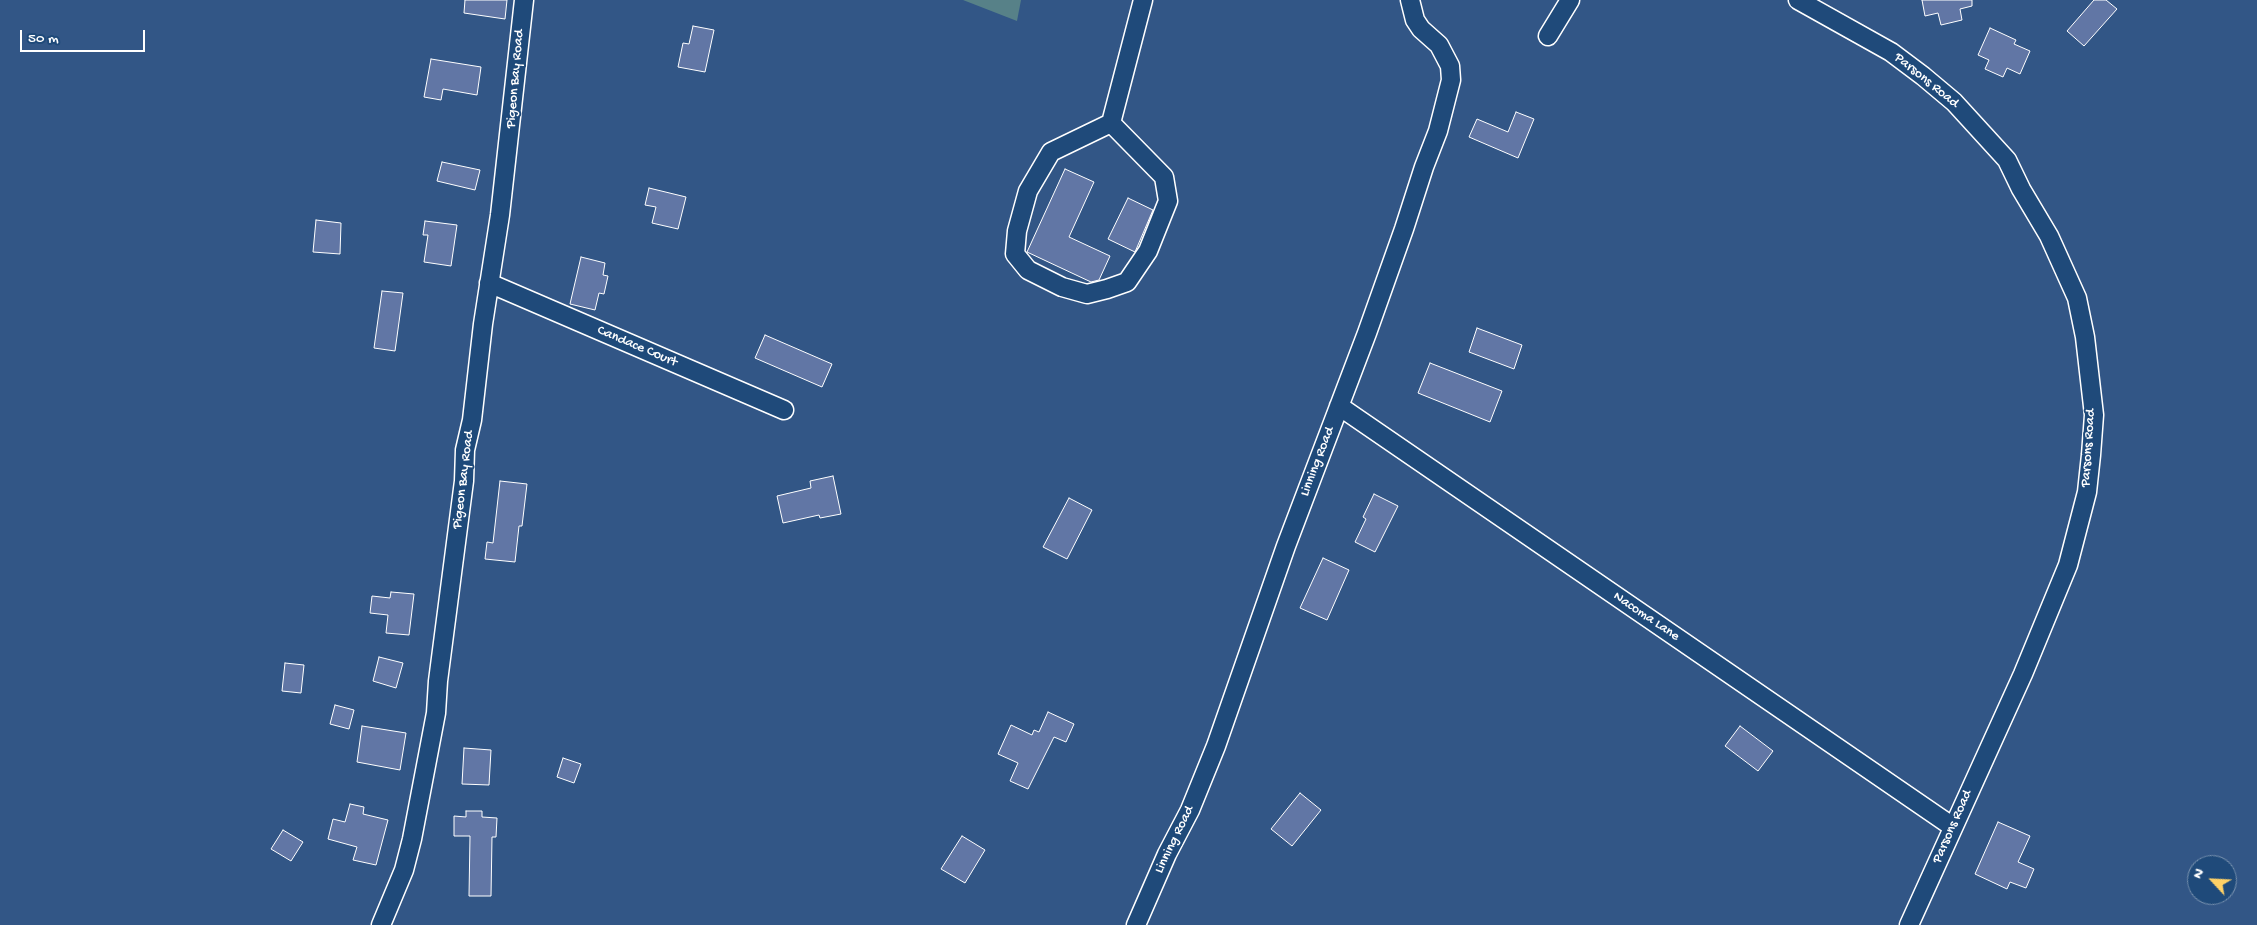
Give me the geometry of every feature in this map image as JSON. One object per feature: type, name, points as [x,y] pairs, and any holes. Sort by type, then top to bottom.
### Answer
[{"type":"street","name":"Pigeon Bay Road","points":[[381,925],[404,870],[412,839],[436,713],[438,681],[464,481],[465,450],[476,387],[512,128],[515,73],[524,0]]},
{"type":"street","points":[[1111,123],[1164,177],[1168,201],[1148,251],[1127,282],[1087,294],[1062,287],[1028,270],[1015,254],[1017,231],[1028,191],[1051,152],[1111,123],[1143,0]]},
{"type":"street","name":"Linning Road","points":[[1136,925],[1167,854],[1190,810],[1216,746],[1286,546],[1404,229],[1438,131],[1451,80],[1450,66],[1439,45],[1421,29],[1415,20],[1410,0]]},
{"type":"street","points":[[1548,36],[1570,0]]},
{"type":"street","name":"Parsons Road","points":[[1798,0],[1891,52],[1923,76],[1954,102],[2007,160],[2021,190],[2049,236],[2077,298],[2085,337],[2094,415],[2092,455],[2087,492],[2068,566],[2023,674],[1909,925]]},
{"type":"street","name":"Candace Court","points":[[489,284],[784,410]]},
{"type":"street","name":"Nacoma Lane","points":[[1339,406],[1953,827]]},
{"type":"green space","points":[[963,0],[1021,0],[1017,21]]},
{"type":"building","points":[[465,0],[507,0],[505,19],[464,13]]},
{"type":"building","points":[[1922,0],[1972,0],[1972,6],[1960,9],[1962,20],[1941,25],[1938,13],[1925,16]]},
{"type":"building","points":[[2094,0],[2106,0],[2117,9],[2084,46],[2067,31]]},
{"type":"building","points":[[693,26],[714,30],[705,72],[678,67],[683,43],[689,44]]},
{"type":"building","points":[[1990,28],[2016,40],[2014,44],[2030,51],[2020,74],[2007,68],[2003,77],[1985,69],[1989,60],[1978,55]]},
{"type":"building","points":[[431,59],[481,67],[477,95],[443,89],[441,100],[424,97]]},
{"type":"building","points":[[1516,112],[1534,119],[1518,158],[1469,137],[1477,119],[1508,132]]},
{"type":"building","points":[[442,162],[480,170],[475,190],[437,181]]},
{"type":"building","points":[[1065,169],[1094,182],[1069,237],[1110,256],[1099,280],[1091,282],[1027,252]]},
{"type":"building","points":[[649,188],[686,197],[678,229],[652,223],[656,207],[645,205]]},
{"type":"building","points":[[1128,198],[1153,210],[1135,252],[1108,239]]},
{"type":"building","points":[[316,220],[341,223],[340,254],[313,252]]},
{"type":"building","points":[[425,221],[457,225],[451,266],[424,262],[428,235],[423,235]]},
{"type":"building","points":[[581,257],[605,263],[603,275],[608,276],[604,294],[599,293],[595,310],[570,304]]},
{"type":"building","points":[[382,291],[403,293],[395,351],[374,348]]},
{"type":"building","points":[[1477,328],[1522,345],[1514,369],[1469,352]]},
{"type":"building","points":[[765,335],[832,364],[822,387],[755,358]]},
{"type":"building","points":[[1430,363],[1502,391],[1490,422],[1418,393]]},
{"type":"building","points":[[833,476],[841,514],[820,518],[819,515],[783,523],[777,496],[811,488],[810,481]]},
{"type":"building","points":[[500,481],[527,484],[522,526],[519,526],[515,562],[485,559],[487,542],[493,543]]},
{"type":"building","points":[[1374,494],[1398,506],[1375,552],[1355,542],[1366,519],[1363,517]]},
{"type":"building","points":[[1069,498],[1092,510],[1067,559],[1043,547]]},
{"type":"building","points":[[1323,558],[1349,570],[1327,620],[1300,608]]},
{"type":"building","points":[[391,592],[414,594],[409,635],[386,633],[388,615],[370,613],[372,596],[390,598]]},
{"type":"building","points":[[379,657],[403,663],[396,688],[373,681]]},
{"type":"building","points":[[285,663],[304,665],[301,693],[282,691]]},
{"type":"building","points":[[335,705],[354,710],[349,729],[330,724]]},
{"type":"building","points":[[1048,712],[1074,724],[1066,742],[1054,737],[1028,789],[1010,781],[1018,763],[998,754],[1011,725],[1032,735],[1034,730],[1039,732]]},
{"type":"building","points":[[362,726],[406,733],[400,770],[357,762]]},
{"type":"building","points":[[1740,726],[1773,751],[1758,771],[1725,746]]},
{"type":"building","points":[[464,748],[491,750],[489,785],[462,784]]},
{"type":"building","points":[[563,758],[581,764],[574,783],[557,777]]},
{"type":"building","points":[[1300,793],[1321,810],[1292,846],[1271,829]]},
{"type":"building","points":[[350,804],[364,807],[363,814],[388,820],[376,865],[353,860],[357,847],[328,839],[333,819],[345,822]]},
{"type":"building","points":[[466,811],[482,811],[482,817],[497,818],[496,837],[492,837],[491,896],[469,896],[470,836],[454,836],[454,816],[466,817]]},
{"type":"building","points":[[1998,822],[2030,836],[2018,862],[2034,869],[2026,888],[2010,882],[2007,889],[1975,874]]},
{"type":"building","points":[[283,830],[303,842],[291,861],[271,849]]},
{"type":"building","points":[[962,836],[985,850],[965,883],[941,869]]}]
